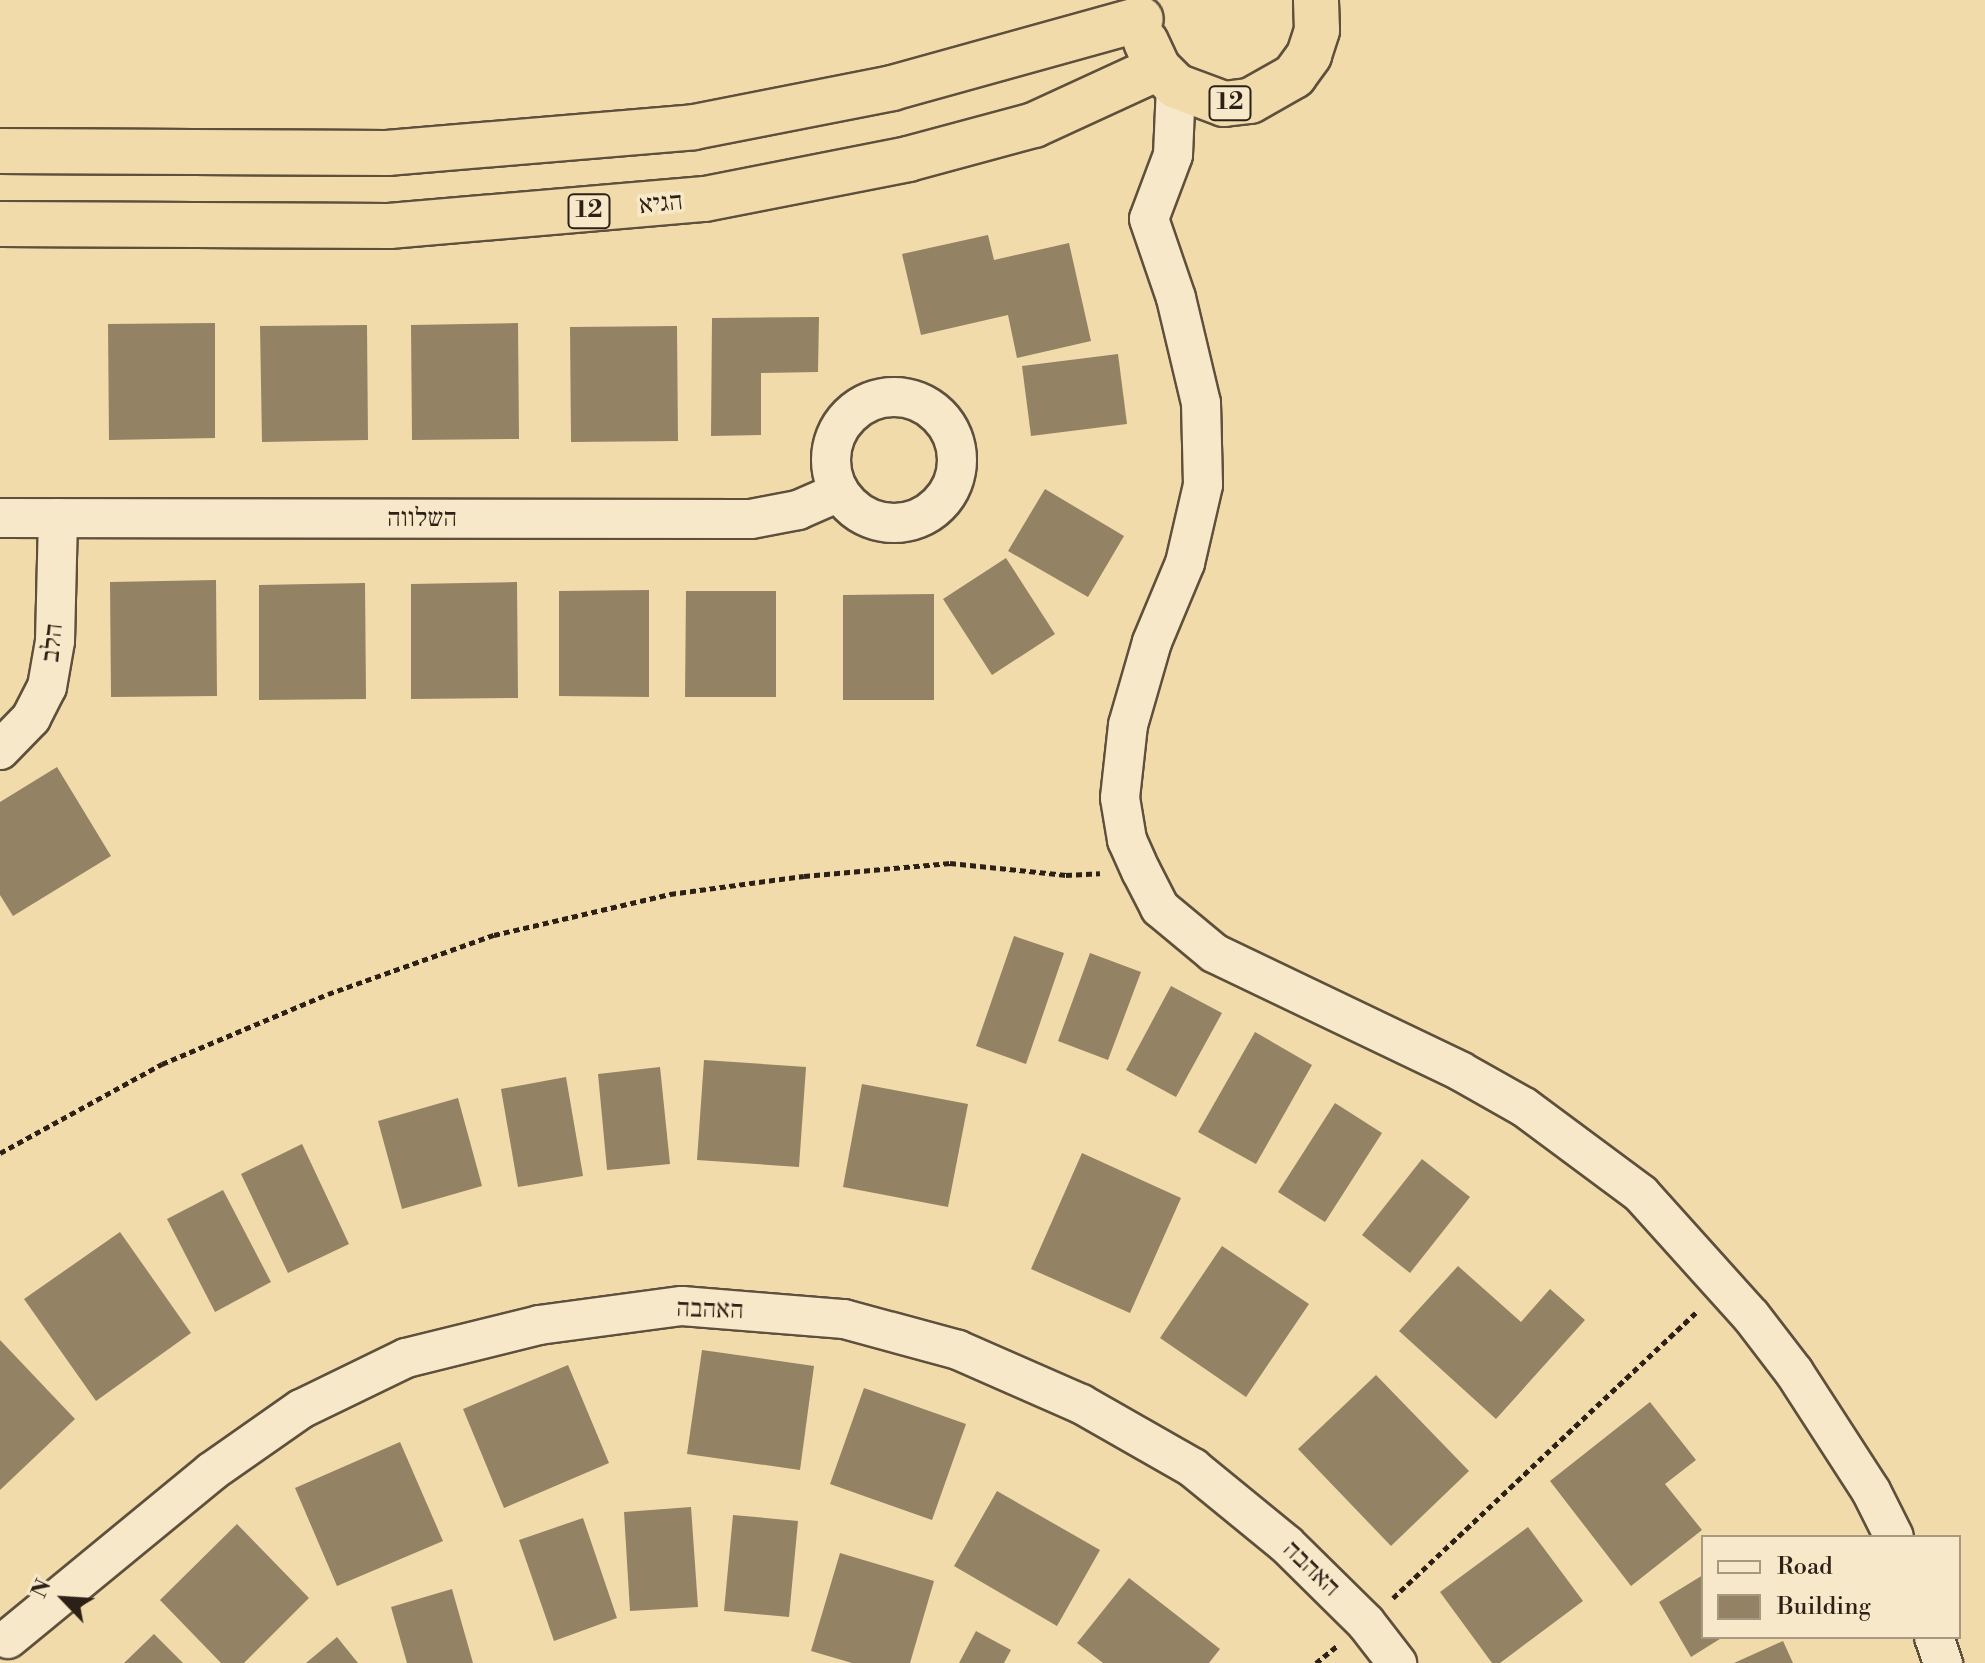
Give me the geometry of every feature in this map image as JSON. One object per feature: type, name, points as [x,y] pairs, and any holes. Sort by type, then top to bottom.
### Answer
[{"type":"highway","name":"12","points":[[1167,77],[1224,104],[1274,92],[1309,55],[1320,5]]},
{"type":"highway","points":[[0,151],[387,153],[694,127],[892,88],[1142,10],[1167,77]]},
{"type":"highway","name":"הגיא","points":[[0,224],[389,226],[705,199],[908,159],[1034,125],[1167,77]]},
{"type":"street","points":[[1167,77],[1173,155],[1149,219],[1176,298],[1201,403],[1203,485],[1185,563],[1152,642],[1128,725],[1120,798],[1127,840],[1141,871],[1160,908],[1214,953],[1460,1071],[1598,1158],[1641,1194],[1725,1286],[1837,1434],[1893,1535]]},
{"type":"street","name":"השלווה","points":[[0,518],[751,519],[798,510],[839,492]]},
{"type":"street","name":"הלב","points":[[0,750],[31,718],[47,687],[55,641],[58,518]]},
{"type":"street","name":"האהבה","points":[[10,1645],[211,1472],[301,1409],[406,1358],[539,1325],[682,1306],[844,1319],[958,1350],[1081,1404],[1193,1468],[1286,1544],[1366,1623],[1397,1663]]},
{"type":"street","points":[[1935,1639],[1943,1663]]},
{"type":"path","points":[[0,1153],[162,1064],[328,994],[494,935],[670,894],[804,876],[950,863],[1066,875],[1141,871]]},
{"type":"path","points":[[1316,1663],[1366,1623],[1725,1286]]},
{"type":"building","points":[[988,235],[994,260],[1069,243],[1091,341],[1017,358],[1008,315],[921,335],[902,254]]},
{"type":"building","points":[[819,317],[818,372],[761,373],[761,435],[711,436],[712,318]]},
{"type":"building","points":[[215,323],[215,438],[109,440],[108,324]]},
{"type":"building","points":[[518,323],[519,439],[412,440],[411,325]]},
{"type":"building","points":[[367,325],[368,440],[262,442],[260,326]]},
{"type":"building","points":[[677,326],[678,441],[571,442],[570,327]]},
{"type":"building","points":[[1118,354],[1127,424],[1031,436],[1022,366]]},
{"type":"building","points":[[1045,489],[1124,536],[1088,597],[1008,551]]},
{"type":"building","points":[[1006,558],[1055,634],[992,675],[943,599]]},
{"type":"building","points":[[216,580],[217,696],[111,697],[110,582]]},
{"type":"building","points":[[517,582],[518,698],[411,699],[411,584]]},
{"type":"building","points":[[365,583],[366,699],[259,700],[259,585]]},
{"type":"building","points":[[649,590],[649,697],[559,696],[559,591]]},
{"type":"building","points":[[686,591],[776,591],[776,697],[685,697]]},
{"type":"building","points":[[934,594],[934,700],[843,700],[843,595]]},
{"type":"building","points":[[57,767],[111,856],[13,916],[0,895],[0,802]]},
{"type":"building","points":[[1014,936],[1064,953],[1026,1064],[976,1046]]},
{"type":"building","points":[[1090,953],[1141,972],[1108,1060],[1058,1041]]},
{"type":"building","points":[[1171,986],[1222,1013],[1176,1097],[1126,1070]]},
{"type":"building","points":[[1255,1032],[1312,1065],[1256,1164],[1198,1132]]},
{"type":"building","points":[[704,1060],[806,1067],[799,1167],[697,1160]]},
{"type":"building","points":[[660,1067],[670,1164],[607,1170],[598,1074]]},
{"type":"building","points":[[566,1077],[583,1176],[518,1187],[501,1089]]},
{"type":"building","points":[[862,1084],[968,1104],[948,1207],[843,1187]]},
{"type":"building","points":[[458,1098],[482,1186],[402,1209],[378,1121]]},
{"type":"building","points":[[1335,1103],[1382,1133],[1325,1222],[1278,1192]]},
{"type":"building","points":[[302,1144],[349,1244],[288,1273],[241,1174]]},
{"type":"building","points":[[1082,1153],[1181,1198],[1130,1313],[1031,1269]]},
{"type":"building","points":[[1422,1159],[1470,1197],[1410,1273],[1362,1235]]},
{"type":"building","points":[[223,1190],[271,1282],[215,1312],[167,1219]]},
{"type":"building","points":[[120,1232],[191,1333],[96,1401],[24,1299]]},
{"type":"building","points":[[1222,1246],[1309,1304],[1246,1397],[1160,1338]]},
{"type":"building","points":[[1458,1266],[1521,1322],[1550,1289],[1585,1320],[1496,1419],[1399,1331]]},
{"type":"building","points":[[0,1340],[75,1419],[0,1490]]},
{"type":"building","points":[[702,1350],[814,1366],[800,1470],[687,1454]]},
{"type":"building","points":[[568,1365],[609,1463],[504,1508],[463,1409]]},
{"type":"building","points":[[1376,1375],[1469,1471],[1391,1546],[1298,1449]]},
{"type":"building","points":[[864,1388],[966,1424],[932,1520],[830,1484]]},
{"type":"building","points":[[1650,1402],[1696,1460],[1665,1484],[1702,1530],[1631,1586],[1550,1481]]},
{"type":"building","points":[[400,1442],[443,1541],[337,1586],[295,1488]]},
{"type":"building","points":[[997,1491],[1100,1550],[1057,1626],[954,1566]]},
{"type":"building","points":[[691,1507],[698,1607],[630,1611],[624,1512]]},
{"type":"building","points":[[733,1515],[798,1521],[789,1617],[724,1611]]},
{"type":"building","points":[[583,1518],[617,1618],[554,1641],[519,1540]]},
{"type":"building","points":[[237,1524],[309,1598],[244,1663],[221,1663],[160,1600]]},
{"type":"building","points":[[1528,1527],[1583,1601],[1500,1663],[1492,1663],[1440,1592]]},
{"type":"building","points":[[840,1553],[934,1581],[910,1663],[852,1663],[811,1651]]},
{"type":"building","points":[[1701,1576],[1701,1639],[1720,1639],[1691,1657],[1659,1602]]},
{"type":"building","points":[[1129,1578],[1220,1649],[1209,1663],[1103,1663],[1077,1643]]},
{"type":"building","points":[[452,1589],[473,1663],[407,1663],[391,1607]]},
{"type":"building","points":[[976,1631],[1011,1650],[1004,1663],[959,1663]]},
{"type":"building","points":[[154,1634],[183,1663],[124,1663]]},
{"type":"building","points":[[337,1637],[358,1663],[306,1663]]},
{"type":"building","points":[[1783,1641],[1793,1663],[1734,1663]]}]
